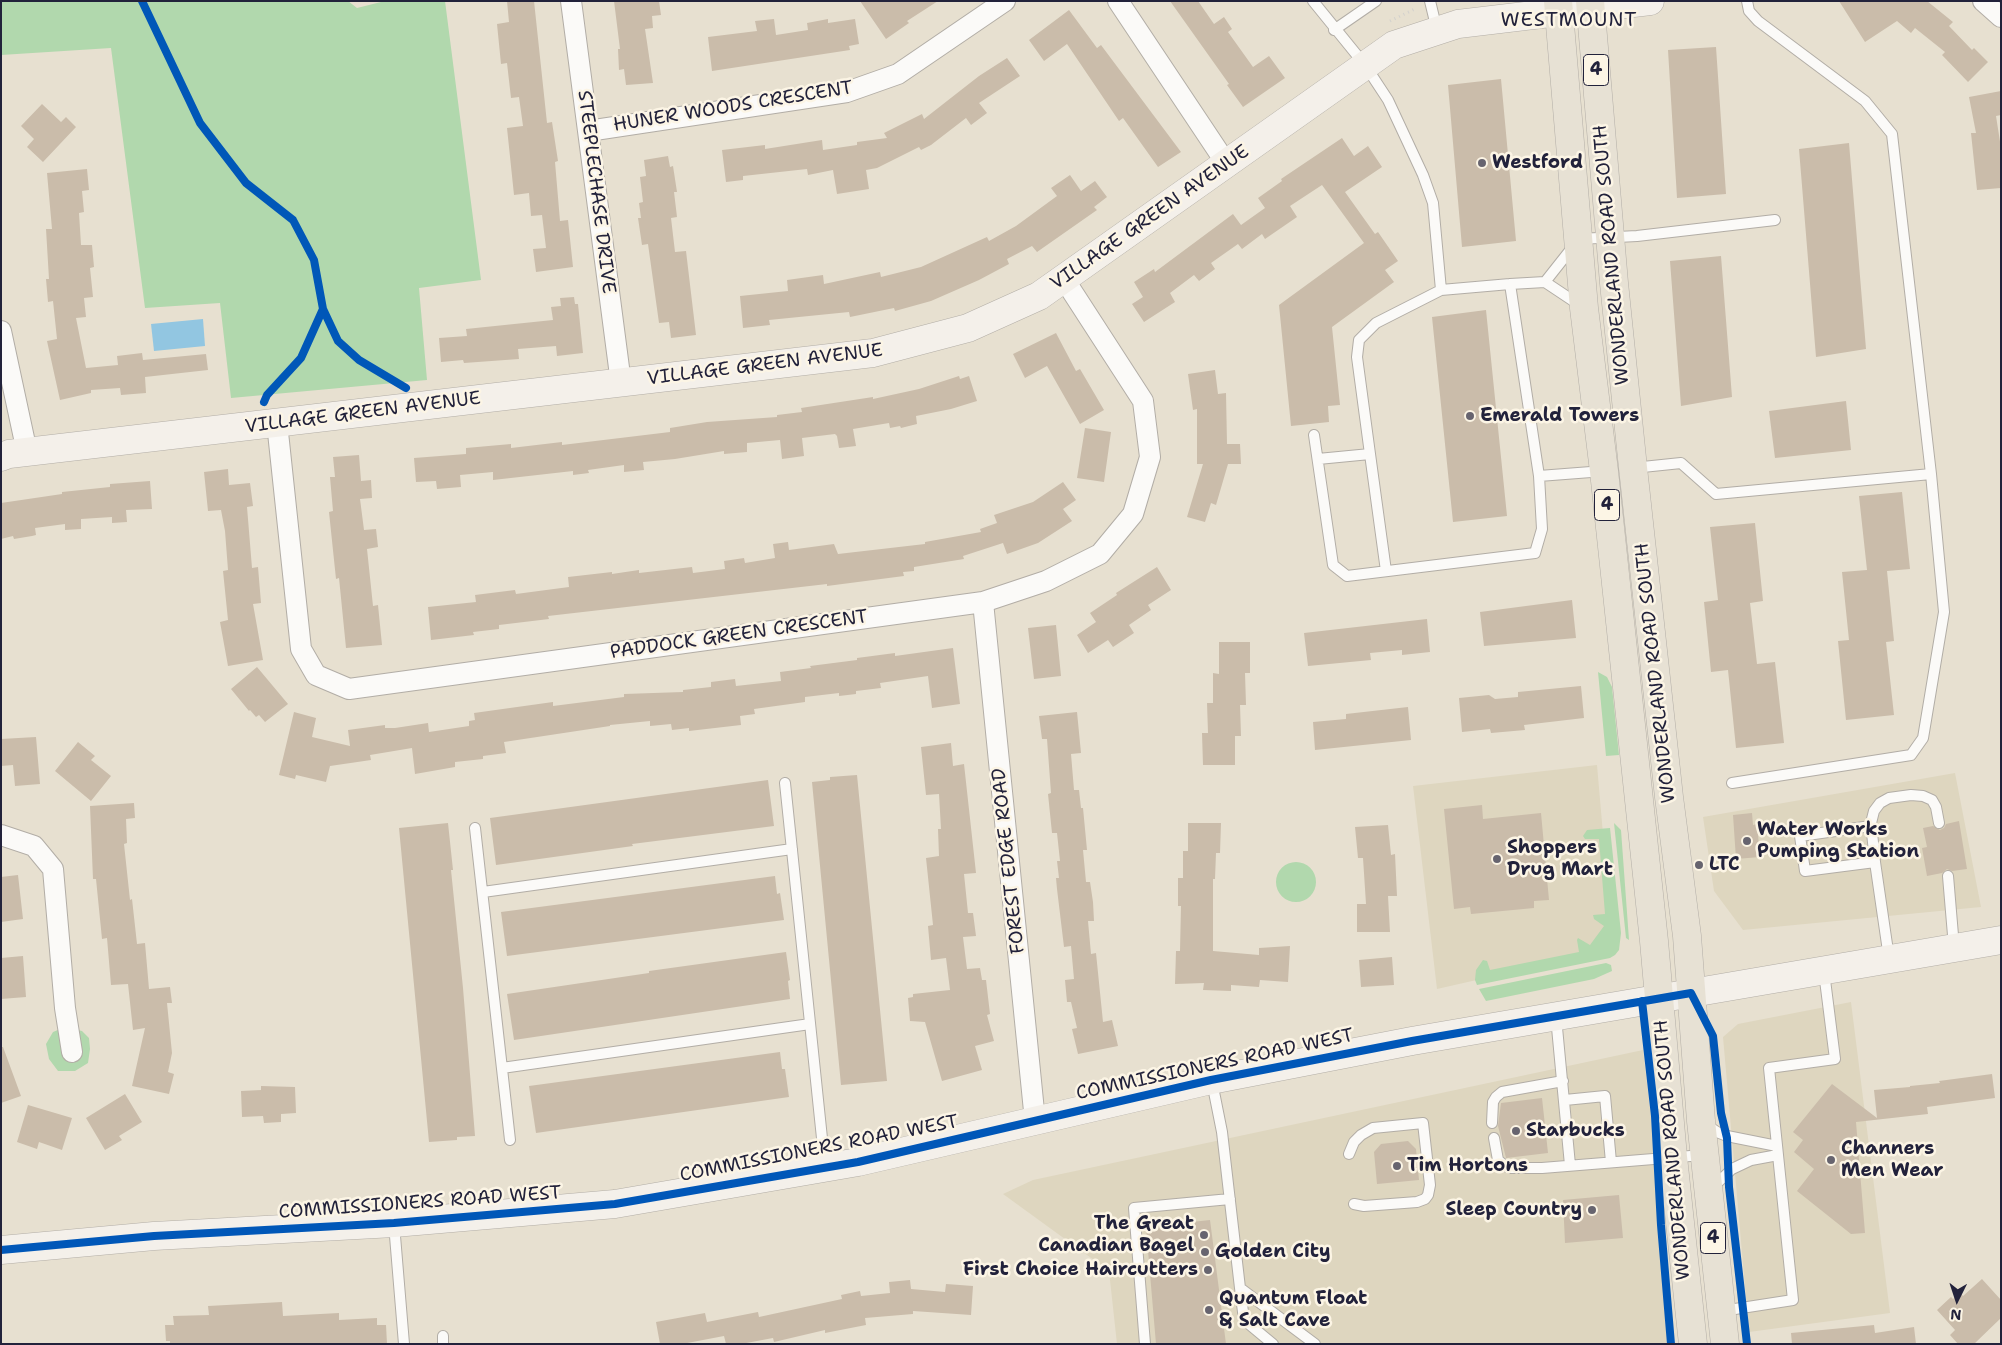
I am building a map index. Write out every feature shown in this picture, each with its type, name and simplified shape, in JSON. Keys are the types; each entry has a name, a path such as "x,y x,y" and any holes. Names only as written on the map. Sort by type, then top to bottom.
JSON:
{"main road":[{"name":"VILLAGE GREEN AVENUE","path":"14,454 873,354 968,328 1039,296 1394,45 1458,24 1558,6 1650,1"},
{"name":"WONDERLAND ROAD SOUTH","path":"1591,5 1610,237 1618,469 1659,998 1673,1158 1693,1344"},
{"name":"WONDERLAND ROAD SOUTH","path":"1558,6 1584,308 1618,469 1668,787 1687,936 1704,1155 1725,1344"},
{"name":"COMMISSIONERS ROAD WEST","path":"1,1250 154,1236 394,1223 615,1204 858,1162 1211,1080 1556,1016 2001,940"}],"street":[{"name":"STEEPLECHASE DRIVE","path":"571,1 621,383"},
{"name":"HUNER WOODS CRESCENT","path":"588,131 847,92 898,74 1005,1"},
{"path":"1118,1 1226,163"},
{"path":"1983,1 2001,17"},
{"name":"PADDOCK GREEN CRESCENT","path":"277,423 301,650 316,675 349,688 983,602 1046,581 1100,554 1133,514 1150,457 1143,401 1064,279"},
{"path":"1,331 14,454"},
{"name":"FOREST EDGE ROAD","path":"983,602 1035,1121"},
{"path":"1,834 34,846 53,869 65,1008 72,1052"}],"lane":[{"path":"1313,1 1334,30 1365,65 1388,100 1422,175 1433,203 1440,290"},
{"path":"1334,30 1376,1"},
{"path":"1430,1 1437,31"},
{"path":"1732,783 1911,755 1923,738 1944,612 1932,474 1892,134 1865,101 1758,21 1748,11 1747,1"},
{"path":"1545,282 1579,239 1775,220"},
{"path":"1386,571 1357,357 1359,340 1376,323 1440,290 1545,282 1584,308"},
{"path":"1314,435 1333,565 1347,576 1535,553 1542,529 1539,476 1510,284"},
{"path":"1318,459 1370,454"},
{"path":"1539,476 1681,462 1716,494 1932,474"},
{"path":"785,783 825,1168"},
{"path":"1889,959 1871,826 1874,811 1880,803 1889,798 1911,795 1923,796 1932,800 1936,807 1939,823"},
{"path":"1871,826 1800,836 1805,871 1875,862"},
{"path":"475,828 510,1140"},
{"path":"483,892 792,849"},
{"path":"1948,876 1954,948"},
{"path":"1721,1311 1793,1300 1769,1068 1835,1060 1824,970"},
{"path":"1556,1016 1570,1165"},
{"path":"502,1068 810,1024"},
{"path":"1211,1080 1222,1132 1244,1320 1273,1344"},
{"path":"1492,1123 1493,1102 1502,1092 1563,1081"},
{"path":"1565,1100 1605,1096 1612,1162"},
{"path":"1701,1121 1716,1132 1778,1150"},
{"path":"1349,1154 1354,1142 1373,1128 1423,1123 1430,1185 1425,1200 1422,1202 1364,1206 1354,1204"},
{"path":"1494,1138 1498,1160 1505,1166 1542,1168 1704,1155"},
{"path":"1708,1192 1732,1169 1778,1150"},
{"path":"1145,1344 1134,1208 1230,1199"},
{"path":"394,1223 404,1344"},
{"path":"1240,1288 1315,1344"}],"shaded area":[{"path":"1597,765 1613,949 1437,989 1413,786"},
{"path":"1955,773 1981,907 1743,930 1714,891 1703,817"},
{"path":"1851,1002 1890,1313 1749,1332 1723,1037 1738,1024"},
{"path":"1643,1050 1653,1134 1667,1344 1117,1344 1109,1271 1003,1194 1033,1180"}],"green space":[{"path":"1,1 348,1 357,8 385,1 445,1 481,280 419,288 427,380 231,398 220,303 145,308 111,48 1,55"},
{"path":"1598,672 1607,677 1612,687 1619,755 1606,756"},
{"path":"1614,823 1621,830 1629,940 1626,938"},
{"path":"1610,828 1621,933 1619,950 1615,955 1610,958 1477,985 1475,980 1476,970 1483,960 1487,961 1490,970 1579,952 1578,938 1590,945 1604,926 1594,919 1593,915 1605,914 1599,839 1585,839 1583,836 1587,830"},
{"path":"1296,862 1310,868 1316,882 1310,896 1296,902 1282,896 1276,882 1282,868"},
{"path":"1606,963 1611,965 1612,971 1594,979 1486,1001 1479,989"},
{"path":"65,1027 82,1031 89,1038 88,1063 75,1071 58,1071 49,1059 46,1044 53,1032"}],"water":[{"path":"203,319 205,346 154,351 151,324"}],"building":[{"path":"507,1 534,1 547,123 552,122 558,161 555,162 560,221 568,220 573,267 536,272 533,249 546,248 542,215 531,216 529,193 514,195 507,128 523,126 519,97 511,98 507,63 501,64 497,24 509,22"},
{"path":"614,1 659,1 661,15 652,16 653,28 645,29 653,83 626,85 624,69 619,70 618,49 620,49"},
{"path":"860,1 938,1 907,21 909,23 886,39"},
{"path":"1170,1 1198,1 1214,24 1224,17 1232,29 1228,32 1253,67 1269,56 1285,78 1243,107 1227,85 1229,84"},
{"path":"1839,1 1927,1 1953,22 1949,26 1972,50 1974,48 1988,62 1968,82 1942,55 1945,52 1915,28 1911,33 1897,21 1865,42"},
{"path":"1069,10 1097,48 1101,45 1181,152 1158,167 1123,118 1119,121 1067,44 1044,61 1029,40"},
{"path":"774,19 776,35 808,30 807,23 828,19 828,23 855,19 859,44 849,46 850,50 712,71 708,37 757,31 755,21"},
{"path":"1716,47 1726,194 1677,198 1668,50"},
{"path":"1007,58 1020,76 979,103 987,113 971,125 966,118 931,145 921,150 919,147 877,168 866,170 869,189 837,194 833,170 808,175 807,169 743,176 743,180 726,182 722,150 765,145 765,149 822,140 823,150 857,145 857,142 887,138 884,133 922,114 924,119 979,76"},
{"name":"Westford","path":"1501,79 1516,241 1462,247 1448,85"},
{"path":"2001,91 2001,115 1996,116 2001,148 2001,188 1977,190 1971,133 1976,133 1969,97"},
{"path":"42,104 61,122 66,117 76,127 43,162 27,147 34,139 21,126"},
{"path":"1342,138 1354,156 1368,146 1382,167 1345,192 1375,234 1378,232 1398,261 1385,270 1394,282 1332,327 1340,405 1328,406 1329,422 1291,426 1279,305 1364,243 1322,185 1290,206 1297,217 1265,239 1262,234 1242,249 1238,244 1211,263 1215,269 1199,281 1194,275 1170,293 1175,302 1144,322 1132,304 1143,297 1134,282 1154,269 1155,272 1233,214 1241,225 1265,208 1258,198 1282,181 1281,179"},
{"path":"1849,143 1866,349 1816,357 1799,149"},
{"path":"668,156 670,167 673,166 677,192 674,192 677,217 671,218 675,252 686,251 696,335 671,338 669,322 659,323 648,244 642,245 638,218 641,218 639,203 643,202 640,177 646,176 644,160"},
{"path":"87,169 89,190 82,191 84,212 79,213 81,245 92,245 94,267 90,268 93,297 84,298 86,317 76,318 86,368 118,365 117,356 142,353 143,360 206,354 208,370 145,377 146,393 121,395 120,388 91,390 91,393 60,400 47,341 57,339 53,301 48,302 46,279 49,279 46,229 52,229 47,173"},
{"path":"1070,175 1081,191 1095,181 1107,197 1094,207 1097,210 1037,252 1032,246 1007,259 1009,264 979,280 931,301 895,311 894,308 850,317 849,312 769,320 770,325 743,328 740,296 788,291 787,280 823,275 824,284 880,272 881,277 921,267 987,237 989,241 1016,226 1057,196 1051,188"},
{"path":"1721,256 1732,397 1681,406 1670,261"},
{"path":"574,297 575,304 578,304 583,353 557,356 556,346 518,349 519,359 464,363 463,360 441,362 439,338 467,336 466,329 553,320 551,307 561,306 560,298"},
{"name":"Emerald Towers","path":"1486,310 1507,516 1453,522 1432,317"},
{"path":"1056,333 1076,371 1080,369 1104,410 1080,424 1047,366 1025,378 1013,354"},
{"path":"1215,370 1218,394 1226,393 1227,444 1240,444 1241,464 1228,464 1216,505 1211,503 1205,522 1187,517 1203,464 1197,464 1197,409 1193,410 1188,374"},
{"path":"959,376 960,379 969,376 977,401 951,409 916,416 917,424 901,428 900,426 890,428 889,423 853,429 856,446 839,448 835,434 802,438 804,456 782,459 780,440 747,443 747,452 724,454 724,451 643,462 644,470 624,472 624,465 588,470 589,473 573,475 573,471 493,480 493,472 460,475 461,487 437,489 436,481 416,482 414,458 466,454 466,448 511,444 511,448 562,442 562,445 670,432 670,428 707,422 777,417 777,415 802,412 801,408 873,397 873,399 919,389"},
{"path":"1846,401 1851,450 1775,458 1769,411"},
{"path":"1085,428 1111,432 1104,482 1077,478"},
{"path":"359,455 361,481 371,480 372,498 360,499 364,530 376,529 378,547 367,549 373,606 378,605 382,645 346,648 339,578 336,579 329,512 333,511 330,477 335,477 333,457"},
{"path":"228,469 229,485 250,483 253,506 247,507 252,568 258,567 261,603 253,604 263,660 228,666 220,622 228,620 223,571 228,570 225,531 221,510 208,511 204,472"},
{"path":"150,481 152,509 126,510 127,522 112,523 112,517 81,519 81,529 65,530 65,524 35,528 36,535 32,536 14,539 13,536 1,539 1,503 62,494 62,492 110,487 110,484"},
{"path":"1063,482 1076,500 1063,509 1072,521 1038,543 1007,554 1003,543 963,556 964,559 914,567 914,571 903,572 904,576 548,616 549,619 499,625 499,629 473,632 474,635 431,640 428,607 476,602 475,595 515,590 516,594 569,587 568,577 612,572 612,574 639,570 639,573 692,567 693,573 725,569 724,561 744,558 745,563 775,558 773,544 788,542 789,550 834,544 838,554 925,544 925,542 981,532 980,529 997,523 994,515 1033,502"},
{"path":"1902,492 1910,569 1887,571 1894,641 1886,642 1894,715 1846,720 1838,641 1849,640 1842,572 1867,570 1859,496"},
{"path":"1755,523 1763,601 1750,603 1757,664 1775,662 1784,743 1736,748 1728,670 1711,672 1704,602 1718,600 1710,527"},
{"path":"1157,567 1171,590 1148,605 1151,610 1129,625 1134,633 1113,647 1108,640 1088,653 1077,635 1096,622 1090,613 1117,595 1116,593"},
{"path":"1572,600 1576,638 1484,646 1480,612"},
{"path":"1427,619 1430,652 1402,655 1402,650 1370,653 1371,660 1308,666 1304,633"},
{"path":"1056,625 1061,676 1034,679 1028,628"},
{"path":"1219,642 1250,642 1250,673 1245,673 1246,705 1240,705 1241,736 1235,736 1235,765 1203,765 1202,733 1208,733 1207,703 1213,703 1213,673 1219,674"},
{"path":"953,648 960,704 932,708 928,676 880,683 881,688 856,691 856,694 839,696 839,693 805,697 805,702 754,709 755,714 740,716 741,725 689,731 689,728 672,730 671,724 650,726 650,721 610,725 504,742 506,753 483,756 483,759 455,762 455,767 415,774 412,748 370,755 371,760 330,766 326,782 296,775 295,779 279,775 294,712 316,718 312,737 350,746 348,730 385,725 385,728 395,728 428,723 429,732 469,726 469,721 475,720 474,713 553,702 553,706 624,697 624,694 683,692 683,690 711,687 711,682 735,679 736,686 781,681 780,672 811,668 810,666 895,653 895,656"},
{"path":"257,667 288,704 265,722 259,715 256,717 249,711 231,689"},
{"path":"1581,686 1584,718 1524,725 1525,730 1491,733 1490,729 1462,732 1459,698 1489,695 1495,699 1518,697 1518,692"},
{"path":"1408,707 1411,740 1315,750 1313,722 1346,719 1346,714"},
{"path":"1077,712 1081,753 1071,754 1074,790 1079,790 1081,808 1083,808 1087,850 1083,850 1086,882 1090,882 1093,902 1094,921 1088,921 1091,954 1096,953 1103,1022 1112,1020 1118,1046 1078,1054 1072,1029 1077,1028 1071,1002 1067,1002 1065,980 1074,979 1071,946 1064,947 1056,878 1059,878 1057,861 1060,861 1057,833 1052,833 1048,794 1051,793 1047,739 1042,739 1039,716"},
{"path":"36,737 40,784 15,786 13,765 1,766 1,739"},
{"path":"78,742 95,756 91,760 111,776 91,801 55,771"},
{"path":"951,743 953,766 964,764 976,873 964,874 968,913 973,913 976,936 963,937 967,969 980,968 982,980 986,980 990,1014 987,1015 994,1041 975,1046 982,1070 942,1081 925,1022 910,1021 908,998 913,997 913,994 950,990 946,958 931,960 928,926 933,925 926,858 939,856 938,829 941,829 939,794 926,795 921,747"},
{"path":"857,775 887,1081 841,1085 812,782 830,780 830,777"},
{"path":"768,780 774,826 632,844 633,846 496,865 490,818"},
{"path":"134,803 135,818 126,819 127,843 124,844 130,900 132,899 137,944 145,943 149,989 170,987 172,1003 167,1003 172,1053 168,1072 174,1074 169,1094 132,1086 145,1028 133,1030 128,984 111,985 107,938 102,939 96,879 93,879 90,806"},
{"name":"Shoppers Drug Mart","path":"1482,805 1483,819 1541,813 1549,900 1534,901 1534,908 1471,914 1470,907 1454,909 1444,809"},
{"name":"Water Works Pumping Station","path":"1752,813 1753,825 1757,824 1760,857 1736,859 1733,815"},
{"path":"1959,821 1967,869 1952,871 1947,869 1942,873 1927,876 1922,848 1927,847 1923,828 1933,826 1940,830 1946,824"},
{"path":"448,823 475,1136 457,1137 457,1140 429,1142 399,828"},
{"path":"1188,823 1221,823 1220,853 1216,853 1215,879 1213,879 1213,951 1259,955 1259,948 1290,946 1288,982 1260,980 1259,987 1231,985 1231,991 1203,990 1204,983 1175,984 1176,951 1180,951 1181,906 1178,906 1178,878 1183,878 1183,851 1188,851"},
{"path":"1388,825 1391,855 1395,854 1397,896 1388,896 1390,932 1357,932 1357,904 1366,904 1363,858 1358,858 1355,827"},
{"path":"18,875 23,919 1,922 1,877"},
{"path":"775,876 777,894 780,893 784,920 507,956 501,912"},
{"path":"786,952 790,980 788,981 790,999 514,1040 507,994 649,973 649,971"},
{"path":"23,956 26,997 1,999 1,958"},
{"path":"1392,957 1394,985 1361,987 1359,960"},
{"path":"1,1047 3,1047 21,1096 1,1103"},
{"path":"780,1052 782,1069 785,1069 789,1097 536,1133 529,1086"},
{"name":"Channers Men Wear","path":"1992,1074 1995,1098 1927,1107 1928,1114 1856,1122 1865,1233 1851,1234 1797,1191 1814,1169 1794,1152 1803,1140 1793,1132 1832,1084 1877,1118 1874,1090 1940,1083 1939,1081"},
{"path":"261,1086 295,1087 296,1113 281,1114 281,1122 264,1123 263,1116 242,1117 241,1091 261,1090"},
{"path":"125,1094 142,1122 119,1136 122,1140 105,1150 86,1118"},
{"name":"Starbucks","path":"1542,1098 1548,1153 1506,1158 1498,1126 1501,1103"},
{"path":"28,1105 72,1118 62,1150 39,1142 37,1149 17,1142"},
{"name":"Tim Hortons","path":"1408,1141 1416,1149 1419,1180 1377,1184 1374,1152 1381,1144"},
{"name":"Sleep Country","path":"1619,1195 1623,1238 1565,1243 1563,1200"},
{"path":"1210,1220 1226,1344 1156,1344 1146,1227"},
{"path":"1982,1279 2001,1300 2001,1318 1974,1344 1958,1344 1950,1335 1955,1330 1937,1310 1951,1297 1953,1299 1960,1293 1963,1296"},
{"path":"910,1280 911,1289 945,1292 946,1284 973,1286 971,1315 913,1311 913,1314 865,1318 866,1325 825,1333 825,1330 774,1342 773,1338 741,1344 726,1344 724,1336 682,1344 660,1344 656,1322 705,1313 707,1322 758,1312 759,1317 842,1299 841,1295 860,1291 861,1296 890,1293 889,1282"},
{"path":"282,1302 283,1316 339,1313 339,1320 377,1318 377,1325 386,1325 387,1344 170,1344 170,1341 166,1341 165,1325 174,1325 173,1316 209,1315 208,1306"},
{"path":"1874,1325 1875,1333 1914,1327 1916,1344 1792,1344 1791,1333"}],"cycle path":[{"path":"142,1 200,123 246,183 293,220 314,260 323,309 301,358 267,395 264,402"},
{"path":"323,309 338,341 359,360 406,388"},
{"path":"1,1250 154,1236 394,1223 615,1204 858,1162 1211,1080 1412,1041 1691,993 1713,1036 1721,1113 1727,1138 1729,1187 1747,1344"},
{"path":"1642,1001 1655,1116 1661,1225 1671,1344"}],"place":[{"name":"Westford","path":"1482,163"},
{"name":"Emerald Towers","path":"1470,416"},
{"name":"Water Works Pumping Station","path":"1747,841"},
{"name":"Shoppers Drug Mart","path":"1497,859"},
{"name":"LTC","path":"1699,865"},
{"name":"Starbucks","path":"1516,1131"},
{"name":"Channers Men Wear","path":"1831,1160"},
{"name":"Tim Hortons","path":"1397,1166"},
{"name":"Sleep Country","path":"1592,1210"},
{"name":"The Great Canadian Bagel","path":"1204,1235"},
{"name":"Golden City","path":"1205,1252"},
{"name":"First Choice Haircutters","path":"1208,1270"},
{"name":"Quantum Float & Salt Cave","path":"1209,1310"}],"district":[{"name":"WESTMOUNT","path":"1569,21"}]}
